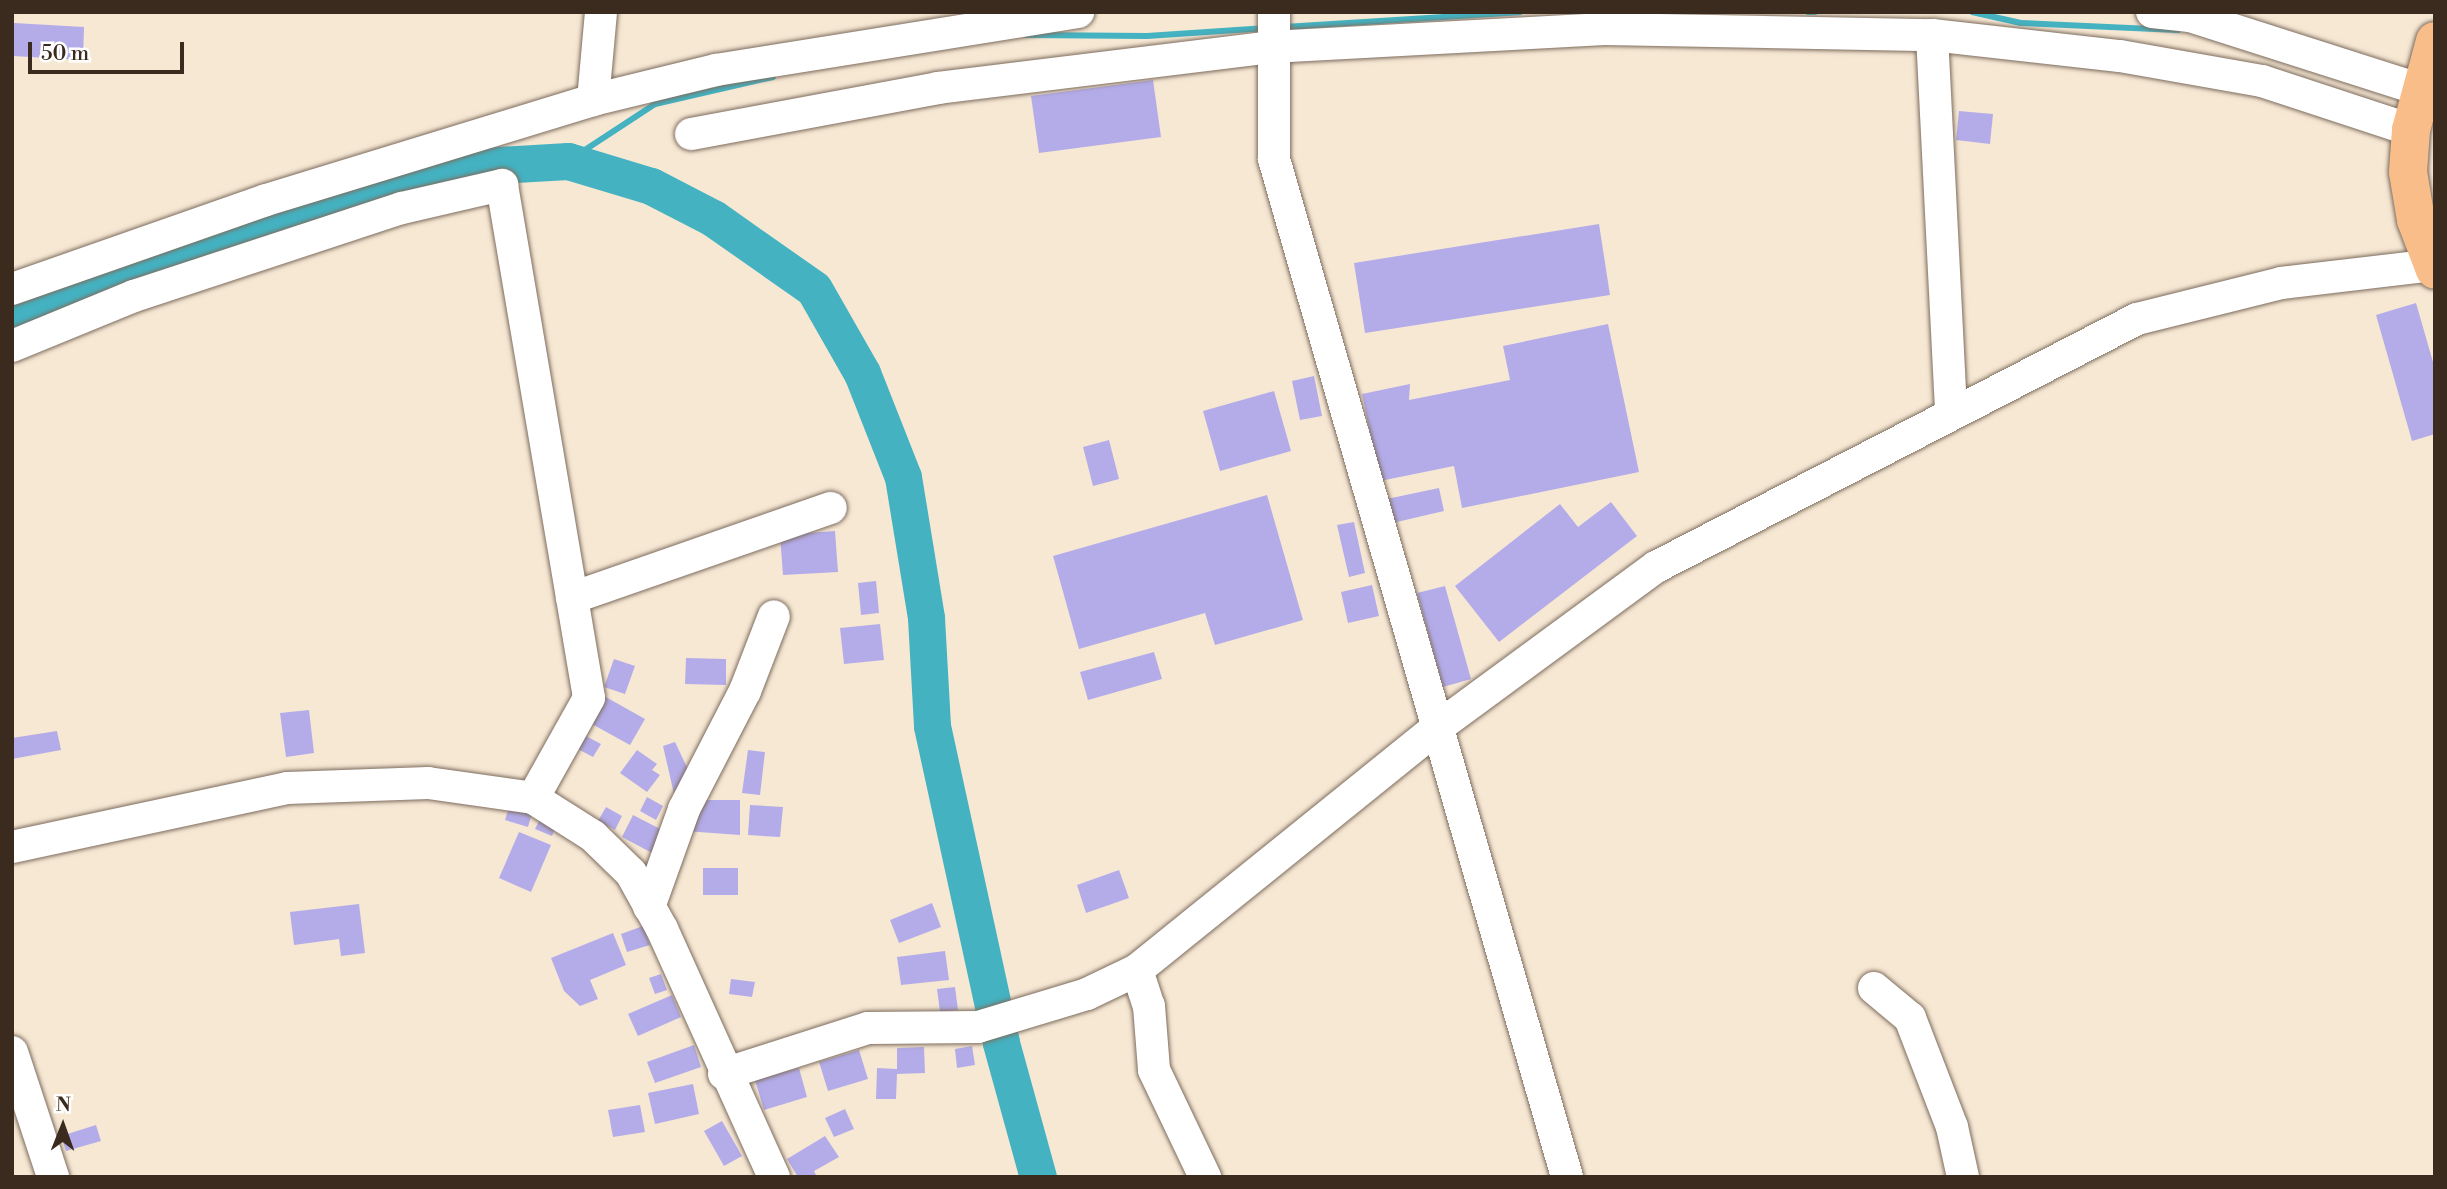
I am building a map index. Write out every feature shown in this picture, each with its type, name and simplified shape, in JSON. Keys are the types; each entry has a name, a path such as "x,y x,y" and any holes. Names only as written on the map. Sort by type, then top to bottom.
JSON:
{"main road":[{"path":"2434,267 2410,195 2411,130 2435,41"}],"street":[{"path":"593,100 601,12"},
{"path":"12,289 265,201 593,100 716,70 940,30 1077,12"},
{"path":"1274,12 1270,47 1274,159 1434,730 1567,1177"},
{"path":"2152,12 2190,16 2422,90"},
{"path":"691,134 938,88 1270,47 1605,29 1932,35 2120,56 2262,81 2411,130"},
{"path":"1932,35 1951,413"},
{"path":"12,346 134,296 402,208 502,185 589,698 533,798"},
{"path":"724,1074 868,1028 978,1027 1087,995 1137,970 1434,730 1657,567 1951,413 2137,320 2281,283 2434,267"},
{"path":"572,598 831,508"},
{"path":"649,907 684,809 745,691 774,616"},
{"path":"12,847 287,788 428,783 533,798 593,836 631,873 774,1177"},
{"path":"1137,970 1149,1006 1154,1070 1205,1177"},
{"path":"1874,988 1910,1018 1952,1127 1964,1177"},
{"path":"12,1052 53,1177"}],"building":[{"path":"14,23 84,27 83,60 13,56"},
{"path":"1153,80 1161,137 1039,153 1031,96"},
{"path":"1959,111 1993,114 1990,144 1956,140"},
{"path":"1599,224 1610,295 1365,333 1354,263"},
{"path":"2416,303 2435,369 2435,434 2412,441 2376,315"},
{"path":"1608,324 1639,472 1462,508 1454,466 1380,481 1362,394 1410,384 1409,400 1510,380 1503,346"},
{"path":"1314,376 1322,416 1300,420 1292,381"},
{"path":"1274,391 1291,451 1220,471 1203,411"},
{"path":"1109,440 1119,479 1093,486 1083,447"},
{"path":"1439,488 1444,511 1388,524 1382,500"},
{"path":"1267,495 1303,620 1215,645 1205,613 1079,649 1053,556"},
{"path":"1611,502 1637,536 1499,642 1455,586 1560,504 1578,527"},
{"path":"1354,522 1365,573 1349,577 1337,525"},
{"path":"835,531 838,572 783,575 780,535"},
{"path":"876,581 879,613 861,615 858,583"},
{"path":"1372,585 1379,616 1348,623 1341,592"},
{"path":"1445,586 1471,679 1443,687 1417,593"},
{"path":"880,624 884,660 844,664 840,628"},
{"path":"1154,652 1162,679 1088,700 1080,672"},
{"path":"686,658 726,659 726,685 685,684"},
{"path":"614,659 635,666 625,694 604,687"},
{"path":"604,696 645,719 630,745 590,723"},
{"path":"309,710 314,753 286,757 280,713"},
{"path":"57,731 61,750 12,759 12,738"},
{"path":"584,735 601,744 593,757 576,748"},
{"path":"675,742 693,780 674,794 663,746"},
{"path":"637,750 657,764 652,770 660,775 647,792 620,773"},
{"path":"748,750 765,752 760,795 742,793"},
{"path":"647,797 663,806 656,820 640,811"},
{"path":"698,800 740,800 740,835 685,831"},
{"path":"750,805 783,807 780,837 748,835"},
{"path":"509,807 532,813 528,827 505,820"},
{"path":"606,807 622,816 615,830 598,821"},
{"path":"633,815 666,832 654,854 622,837"},
{"path":"540,819 556,827 552,836 535,829"},
{"path":"519,832 551,845 531,892 499,878"},
{"path":"703,868 738,868 738,895 703,895"},
{"path":"1119,870 1129,898 1086,913 1077,885"},
{"path":"932,903 941,927 899,943 890,920"},
{"path":"359,904 365,953 341,956 339,939 294,945 290,912"},
{"path":"643,926 650,945 627,952 621,934"},
{"path":"613,933 626,965 590,980 598,999 580,1006 564,991 551,958"},
{"path":"945,951 949,980 901,985 897,957"},
{"path":"661,974 667,990 655,994 649,978"},
{"path":"731,979 755,982 752,997 729,994"},
{"path":"955,987 958,1010 940,1012 937,989"},
{"path":"672,995 681,1017 638,1036 628,1014"},
{"path":"694,1045 701,1067 655,1083 647,1062"},
{"path":"972,1046 975,1065 957,1068 955,1049"},
{"path":"924,1047 925,1073 897,1074 896,1099 876,1099 877,1068 897,1069 897,1048"},
{"path":"859,1050 868,1079 828,1091 819,1062"},
{"path":"799,1068 807,1097 764,1110 755,1080"},
{"path":"693,1084 699,1114 655,1124 648,1093"},
{"path":"640,1105 645,1132 613,1137 608,1110"},
{"path":"845,1109 854,1129 834,1137 825,1118"},
{"path":"722,1121 742,1156 724,1166 704,1131"},
{"path":"96,1125 101,1141 66,1151 61,1136"},
{"path":"825,1136 839,1157 814,1171 817,1177 798,1177 787,1159"}],"waterway":[{"path":"1284,27 1520,12"},
{"path":"1808,12 1815,12"},
{"path":"1972,12 2021,23 2178,30"},
{"path":"1026,35 1147,36 1267,28"},
{"path":"568,161 655,104 773,77"},
{"path":"12,312 321,203 444,168 568,161 651,186 713,218 814,289 862,373 903,477 926,618 932,726 1001,1043 1038,1177"}]}
